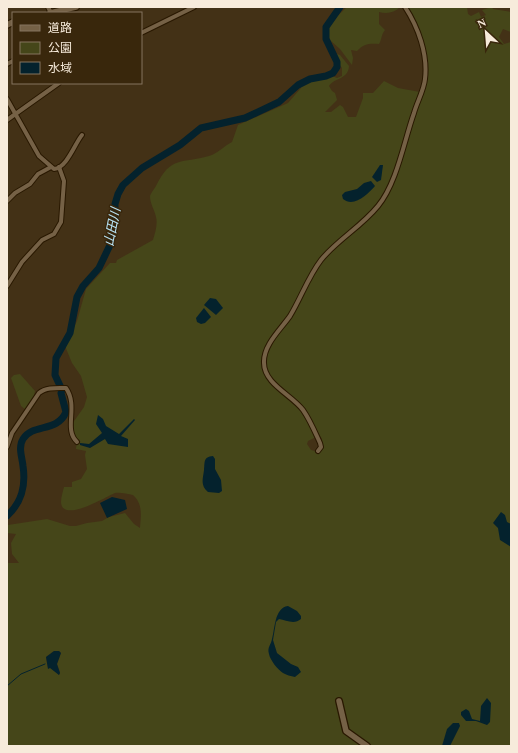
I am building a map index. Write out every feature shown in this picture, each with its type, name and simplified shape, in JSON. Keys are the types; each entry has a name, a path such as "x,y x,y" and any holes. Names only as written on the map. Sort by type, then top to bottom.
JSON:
{"street":[{"path":"57,12 76,7"},
{"path":"142,33 194,7"},
{"path":"318,451 320,443 304,411 268,376 264,368 264,357 268,347 292,311 318,265 329,251 360,225 377,207 384,197 396,169 425,78 424,60 419,33 405,7"},
{"path":"7,120 58,84"},
{"path":"7,99 39,156 55,169 59,167 74,150 82,135"},
{"path":"7,201 15,193 30,184 38,174 51,167"},
{"path":"7,286 22,262 42,240 54,234 59,225 64,181 59,167"},
{"path":"7,447 12,433 39,393 44,389 58,388 65,388 69,393 73,407 71,432 73,438 77,442"},
{"path":"339,701 344,726 349,734 367,746"}],"green space":[{"path":"347,7 400,7 395,11 385,13 379,12 379,24 385,30 379,44 364,45 357,51 351,50 353,58 352,65 340,49 331,41 327,34 330,23"},
{"path":"406,7 467,7 468,14 471,16 479,12 481,17 486,15 482,10 492,7 493,9 511,12 511,32 503,29 499,37 504,44 511,42 511,746 7,746 7,563 19,563 12,554 11,543 16,534 7,533 8,525 47,519 70,526 76,526 102,521 109,517 125,513 134,524 140,528 140,506 133,495 115,493 76,510 63,508 61,502 64,487 72,487 72,482 81,479 87,469 85,455 86,451 76,449 77,441 71,432 72,424 84,407 87,397 81,376 72,363 65,346 77,321 86,289 110,263 116,263 117,260 153,240 157,220 150,196 161,176 167,169 178,162 209,156 218,152 232,142 238,125 288,103 301,88 300,83 302,81 324,75 337,78 342,76 342,68 335,58 337,54 340,55 349,66 348,71 344,76 329,86 335,93 337,100 325,112 331,112 340,105 343,107 348,117 356,117 363,98 363,93 373,93 384,81 398,88 420,92 397,160 400,160 420,103 427,73 417,25","holes":["388,190 378,207 361,226 323,260 267,353 266,363 272,379 304,410 322,439 320,450 318,452 311,450 307,444 308,441 316,437 303,412 267,377 263,363 264,355 267,346 294,307 311,273 321,258 373,211","54,651 59,651 61,653 57,664 60,672 59,675 51,668 48,668 46,657"]},
{"path":"20,374 35,391 33,401 26,410 21,406 11,378 14,375"}],"water":[{"path":"380,165 383,165 381,180 377,182 372,177"},
{"path":"371,181 375,186 369,193 360,199 352,202 343,199 342,195 345,192 357,189 364,183"},
{"path":"210,298 216,299 223,308 216,315 204,305"},
{"path":"204,308 211,317 205,323 201,324 197,322 196,318"},
{"path":"98,415 103,419 106,426 119,434 134,419 135,420 121,436 128,439 128,447 108,444 105,439 90,448 80,445 80,443 89,444 102,433 96,424"},
{"path":"213,456 215,459 215,469 221,480 222,491 219,493 208,492 203,484 205,460 208,457"},
{"path":"112,497 125,500 127,509 107,518 100,503"},
{"path":"501,512 505,515 507,522 511,524 511,547 500,540 498,528 493,523"},
{"path":"288,606 297,611 301,616 301,619 296,622 290,622 279,619 276,622 273,640 277,653 291,664 298,667 301,672 295,677 284,674 279,670 274,665 269,652 269,648 272,641 276,620 278,615 283,608"},
{"path":"54,651 59,651 61,653 57,664 60,673 59,675 50,668 48,669 46,657"},
{"path":"487,698 491,703 490,722 487,725 476,721 466,721 461,715 461,712 466,709 469,711 472,719 480,721 481,706"},
{"path":"453,723 459,723 460,726 450,746 442,746 447,729"}],"waterway":[{"name":"山田川","path":"7,516 16,505 22,493 24,473 21,449 23,439 27,434 33,431 57,423 62,419 66,412 61,393 62,390 55,375 56,358 70,333 77,297 83,286 99,268 110,245 115,224 115,204 123,185 142,168 180,145 201,128 245,118 279,102 298,85 310,79 333,73 337,67 337,62 326,39 326,27 340,7"},
{"path":"7,686 21,674 45,664"}]}
